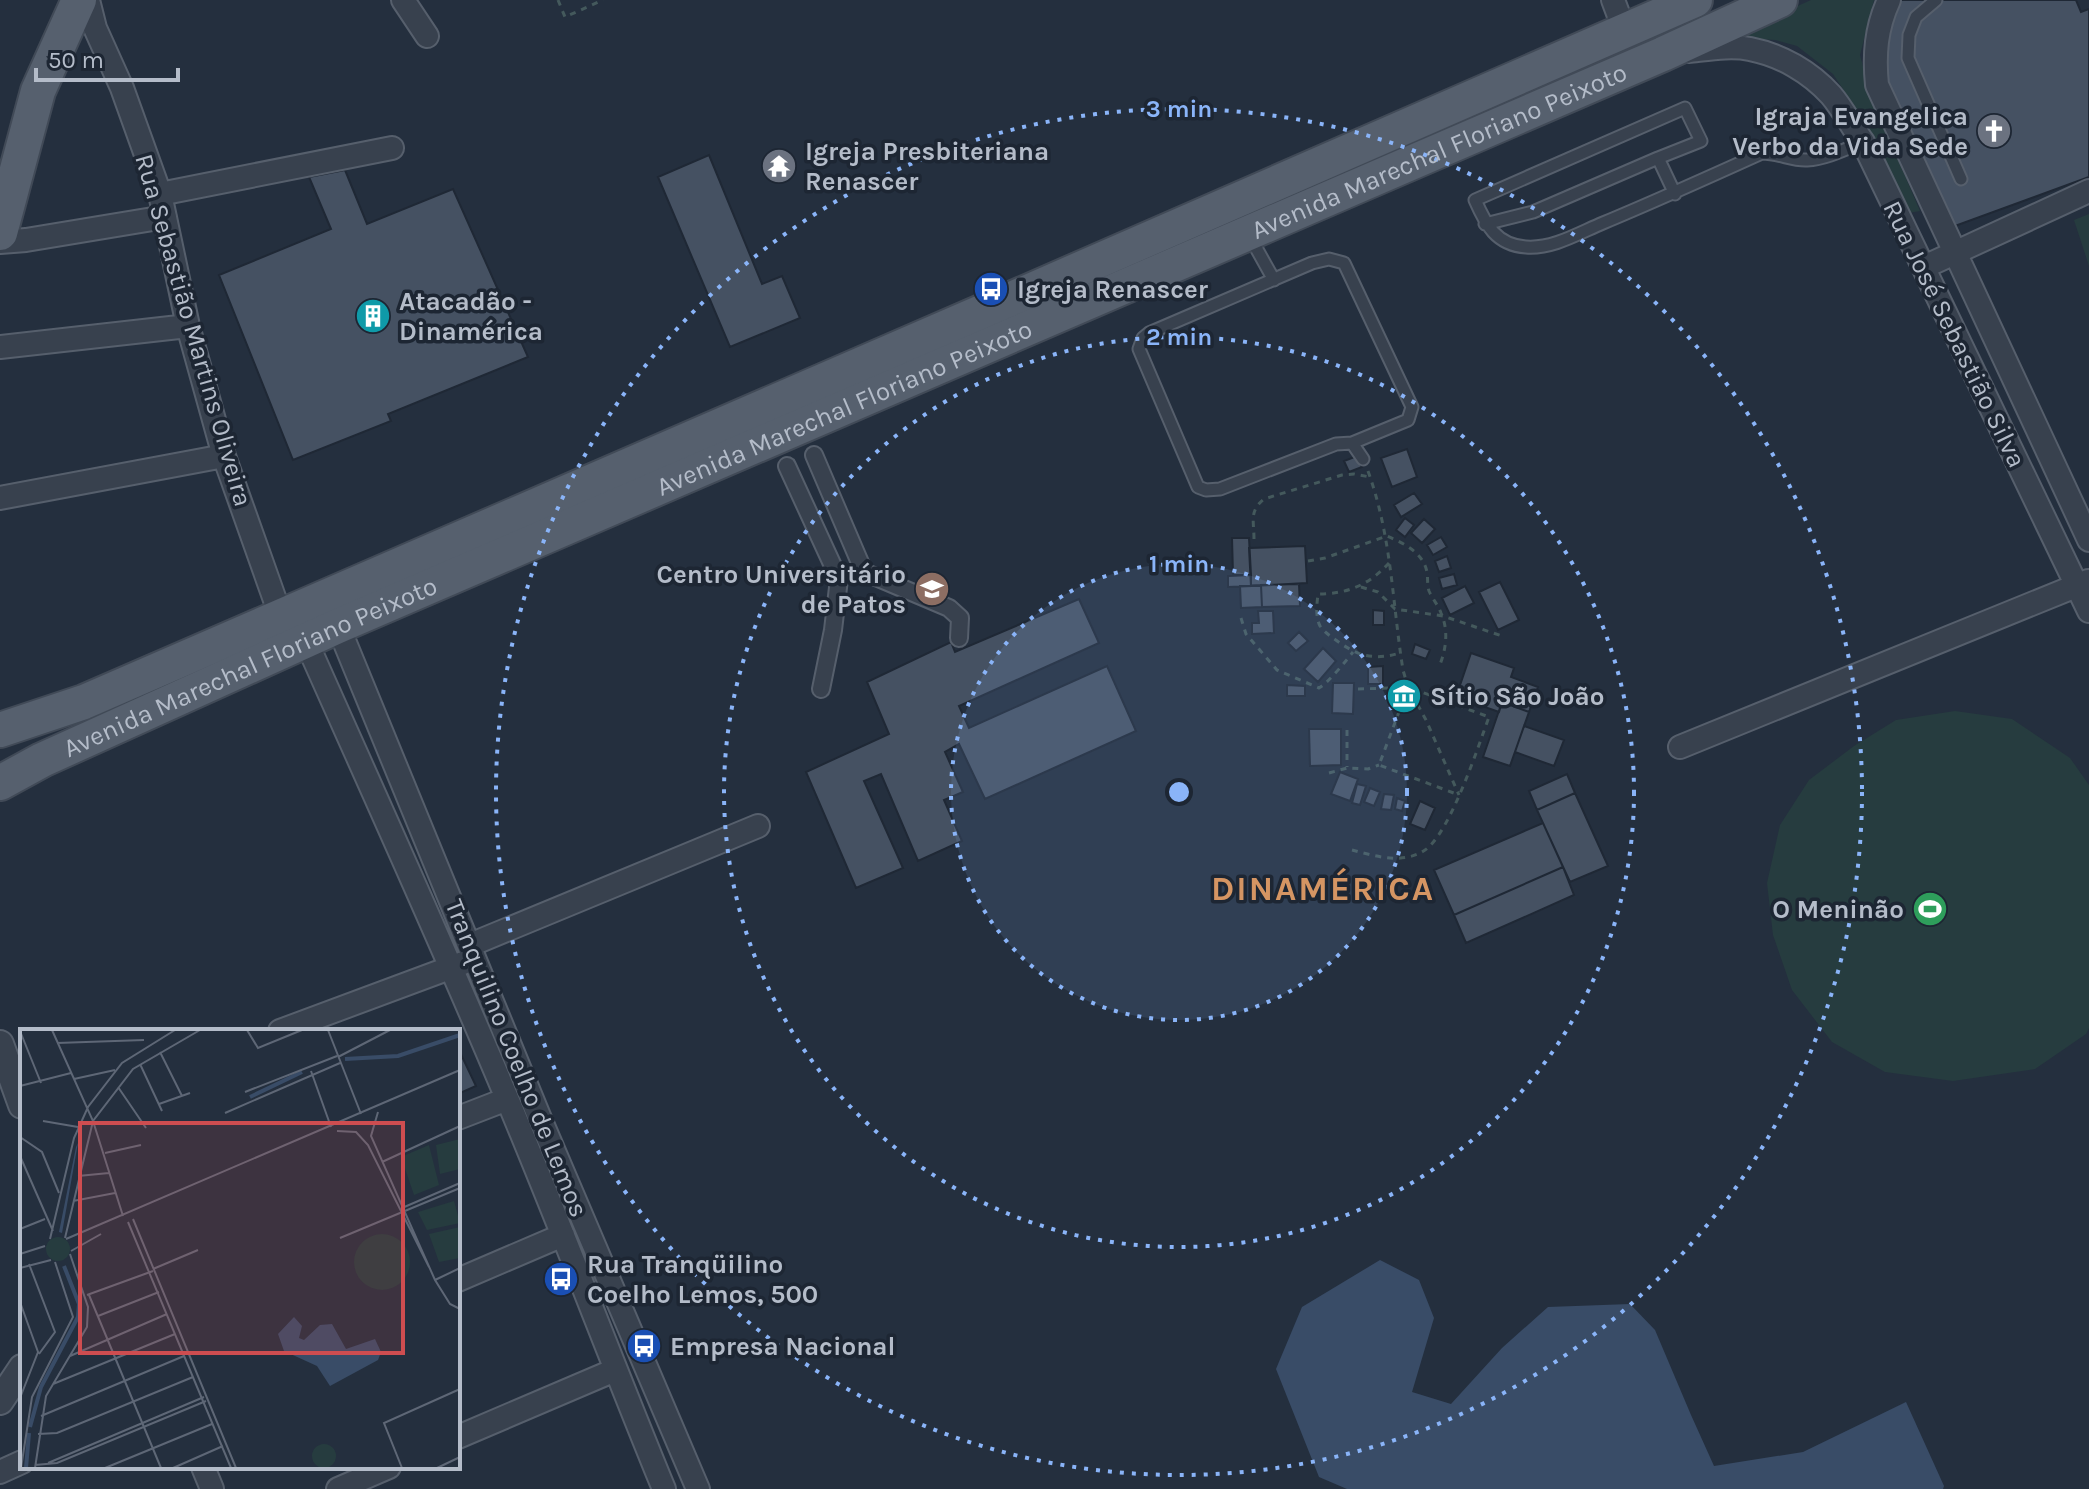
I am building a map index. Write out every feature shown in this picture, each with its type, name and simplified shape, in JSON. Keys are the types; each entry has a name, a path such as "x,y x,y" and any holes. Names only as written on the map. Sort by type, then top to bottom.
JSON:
{"main road":[{"path":"0,233 38,91 79,0"},
{"name":"Avenida Marechal Floriano Peixoto","path":"7,724 84,702 1695,0"},
{"name":"Avenida Marechal Floriano Peixoto","path":"0,783 42,760 338,626 1663,54 1780,0"}],"street":[{"name":"Rua Sebastião Martins Oliveira","path":"88,0 95,28 122,88 160,194 188,326 224,456 281,617"},
{"path":"403,0 427,36"},
{"path":"1613,0 1625,32"},
{"name":"Rua José Sebastião Silva","path":"1889,0 1881,18 1874,57 1877,85 2089,540"},
{"name":"Rua José Sebastião Silva","path":"1663,54 1748,48 1781,58 1805,73 1831,96 1863,142 2065,562 2083,583 2089,611"},
{"path":"160,194 392,148"},
{"path":"1924,267 2089,191"},
{"path":"0,242 165,217"},
{"path":"0,347 188,326"},
{"path":"814,455 864,572 949,608 960,618 959,638"},
{"path":"0,498 224,456"},
{"path":"787,466 839,579 821,689"},
{"path":"2065,562 2089,552"},
{"path":"1680,747 2083,583"},
{"name":"Tranquilino Coelho de Lemos","path":"338,626 541,1121 698,1489"},
{"name":"Tranquilino Coelho de Lemos","path":"306,641 507,1099 664,1489"},
{"path":"285,1029 451,967 472,952 758,826"},
{"path":"0,1044 20,1099"},
{"path":"460,1117 507,1099"},
{"path":"520,1130 541,1121"},
{"path":"460,1279 563,1235"},
{"path":"460,1436 615,1370"},
{"path":"0,1401 20,1371"},
{"path":"0,1472 20,1463"},
{"path":"204,1469 212,1489"},
{"path":"338,1489 384,1469"}],"lane":[{"path":"1936,0 1916,17 1909,35 1908,58 1961,179"},
{"path":"1485,224 1533,212 1701,141 1685,108 1475,200 1485,224 1500,240 1527,247 1556,243 1675,194 1762,153 1807,160 1863,142"},
{"path":"1658,158 1675,194"},
{"path":"1248,233 1274,280"},
{"path":"1329,259 1344,263 1412,407 1408,420 1352,443 1336,444 1220,489 1198,487 1139,349 1143,338 1312,263 1329,259"},
{"path":"1352,443 1363,459"}],"path":[{"path":"558,0 565,17 603,0"},
{"path":"1363,459 1387,536 1400,653 1408,684 1459,795"},
{"path":"1254,539 1253,512 1264,499 1342,475 1370,477"},
{"path":"1308,561 1387,536 1404,544 1420,558 1427,571 1429,589 1443,616 1446,641 1439,667"},
{"path":"1390,561 1380,573 1360,586 1342,593 1318,594 1316,610 1319,624 1327,634 1353,652 1366,657 1400,653"},
{"path":"1360,586 1378,592 1395,609 1443,616 1505,637"},
{"path":"1241,618 1246,634 1277,670 1319,688 1353,652"},
{"path":"1379,765 1408,684"},
{"path":"1352,850 1396,858 1425,850 1439,835 1459,795 1489,717 1408,684 1358,689"},
{"path":"1347,730 1347,768"},
{"path":"1329,773 1379,765 1459,795"}],"green space":[{"path":"1811,0 1874,0 1860,55 1870,94 1920,211 1908,213 1862,118 1833,74 1797,46 1775,40 1728,37"},
{"path":"2089,214 2089,266 2074,220"},
{"name":"O Meninão","path":"1955,711 2012,719 2070,758 2089,785 2089,1028 2086,1034 2035,1069 1953,1081 1885,1072 1832,1042 1792,990 1773,935 1767,883 1780,825 1809,780 1854,746 1896,720"}],"water":[{"path":"1380,1260 1419,1280 1434,1318 1412,1392 1451,1404 1502,1348 1548,1307 1630,1304 1655,1330 1714,1466 1803,1452 1906,1402 1943,1489 1347,1489 1319,1477 1276,1369 1302,1307"}],"building":[{"name":"Igraja Evangelica Verbo da Vida Sede","path":"1890,0 2076,0 2081,12 2089,9 2089,177 1944,230 1877,85"},
{"path":"709,155 762,284 782,276 800,318 730,347 658,177"},
{"name":"Atacadão - Dinamérica","path":"345,170 367,224 453,189 528,357 388,414 391,421 293,460 219,275 331,229 309,177"},
{"path":"1407,449 1417,477 1392,487 1381,458"},
{"path":"1357,456 1362,467 1349,472 1344,461"},
{"path":"1414,493 1422,504 1401,517 1394,505"},
{"path":"1405,518 1414,525 1405,537 1396,530"},
{"path":"1424,519 1435,529 1422,543 1411,533"},
{"path":"1441,537 1447,547 1433,555 1427,545"},
{"path":"1232,538 1249,538 1251,575 1233,575"},
{"path":"1305,546 1307,583 1251,586 1249,548"},
{"path":"1447,556 1451,568 1439,572 1435,561"},
{"path":"1454,574 1457,585 1442,589 1439,578"},
{"path":"1251,575 1251,586 1228,587 1228,576"},
{"path":"1500,582 1519,620 1498,630 1479,592"},
{"path":"1299,584 1300,606 1262,607 1261,585"},
{"path":"1261,585 1262,607 1241,608 1240,586"},
{"path":"1465,586 1474,603 1450,615 1442,598"},
{"path":"1079,599 1099,643 959,706 969,728 1107,666 1136,731 985,799 959,744 945,752 963,792 944,800 962,841 918,861 881,774 864,781 903,868 856,888 806,772 889,734 867,682 951,642 955,652"},
{"path":"1373,610 1384,611 1384,625 1373,625"},
{"path":"1258,611 1273,611 1274,633 1252,634 1252,623 1259,623"},
{"path":"1299,632 1308,641 1296,651 1288,643"},
{"path":"1415,644 1430,650 1426,659 1412,654"},
{"path":"1323,648 1336,661 1318,682 1304,669"},
{"path":"1471,653 1514,668 1511,677 1538,687 1529,712 1502,702 1499,712 1456,697"},
{"path":"1383,666 1383,684 1368,684 1368,667"},
{"path":"1333,683 1354,683 1353,714 1332,713"},
{"path":"1287,685 1305,686 1305,696 1287,696"},
{"path":"1502,702 1529,712 1510,766 1483,757"},
{"path":"1524,726 1564,740 1554,766 1515,752"},
{"path":"1309,729 1341,729 1341,765 1310,766"},
{"path":"1340,772 1358,779 1350,801 1331,794"},
{"path":"1567,774 1575,793 1537,810 1529,791"},
{"path":"1357,784 1366,786 1360,805 1352,803"},
{"path":"1370,788 1380,792 1374,806 1364,802"},
{"path":"1575,793 1608,866 1570,882 1537,810"},
{"path":"1384,794 1394,795 1391,810 1381,809"},
{"path":"1397,798 1405,801 1402,811 1395,809"},
{"path":"1420,801 1435,808 1425,830 1410,824"},
{"path":"1543,823 1563,867 1454,915 1434,870"},
{"path":"1563,867 1574,895 1466,943 1454,915"},
{"path":"460,1052 476,1086 460,1093"}],"place":[{"name":"Igraja Evangelica Verbo da Vida Sede","path":"1994,131"},
{"name":"Igreja Presbiteriana Renascer","path":"779,166"},
{"name":"Igreja Renascer","path":"991,289"},
{"name":"Atacadão - Dinamérica","path":"373,316"},
{"name":"Centro Universitário de Patos","path":"932,589"},
{"name":"Sítio São João","path":"1404,696"},
{"name":"O Meninão","path":"1930,909"},
{"name":"Rua Tranqüilino Coelho Lemos, 500","path":"561,1279"},
{"name":"Empresa Nacional","path":"644,1346"}],"district":[{"name":"DINAMÉRICA","path":"1323,888"}]}
